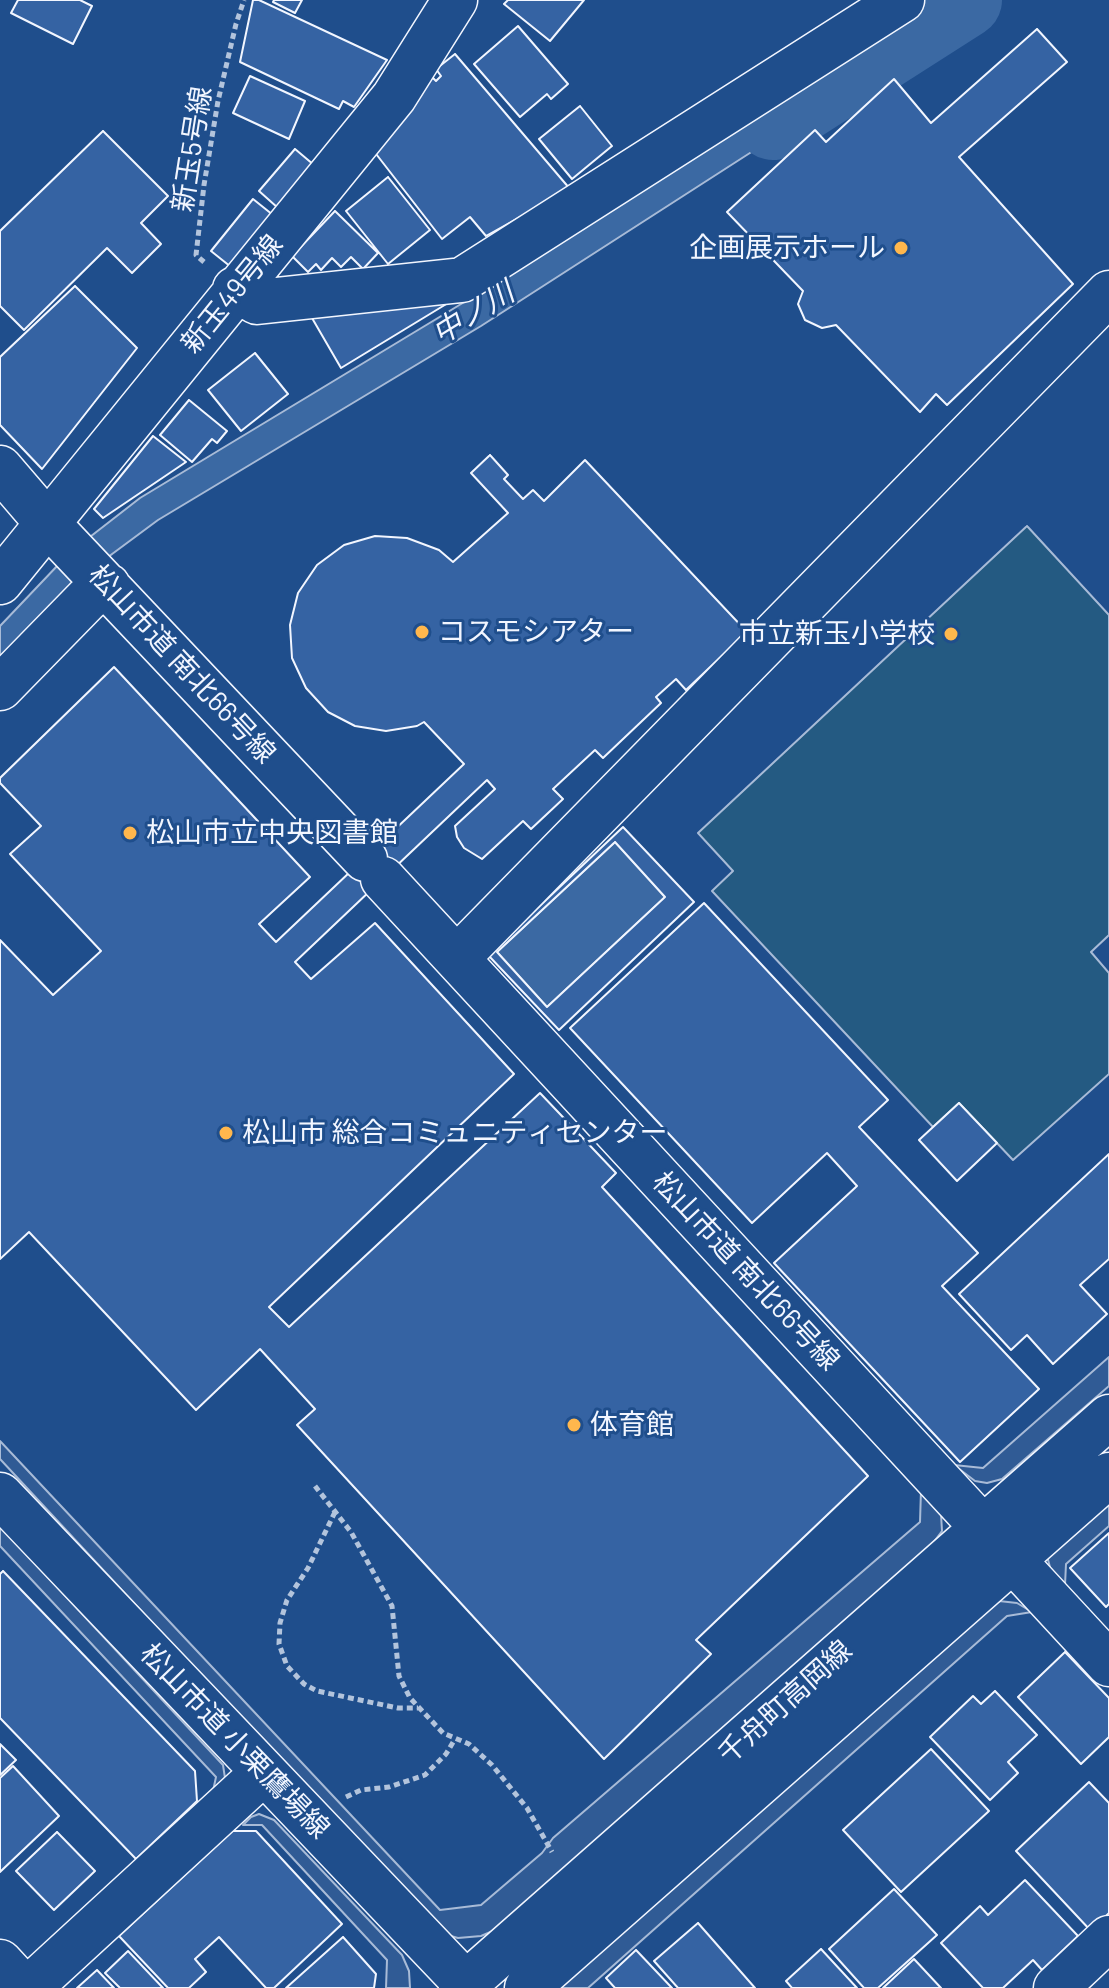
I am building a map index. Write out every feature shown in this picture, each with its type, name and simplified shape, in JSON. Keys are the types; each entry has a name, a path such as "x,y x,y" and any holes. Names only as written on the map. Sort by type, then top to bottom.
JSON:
{"street":[{"name":"新玉49号線","path":"0,582 81,558 235,289 394,97 455,0"},
{"path":"235,289 257,302 462,280 902,0"},
{"path":"457,958 1109,293"},
{"name":"松山市道 南北66号線","path":"0,468 1109,1664"},
{"path":"0,688 88,598 81,558"},
{"name":"千舟町高岡線","path":"466,1987 1109,1417"},
{"name":"千舟町高岡線","path":"527,1988 1109,1475"},
{"name":"松山市道 小栗鷹場線","path":"0,1495 466,1987"},
{"path":"0,1962 26,1988 264,1772"},
{"path":"1056,1988 1109,1938"}],"path":[{"name":"新玉5号線","path":"235,289 196,255 218,101 244,0"},
{"path":"315,1486 351,1532 392,1606 399,1676 410,1698 443,1733 469,1744 492,1765 527,1808 557,1860"},
{"path":"335,1512 308,1568 287,1600 280,1623 279,1644 287,1666 304,1684 317,1691 398,1708 419,1708"},
{"path":"338,1802 361,1790 389,1787 425,1775 446,1754 455,1739"}],"shaded area":[{"path":"1027,526 1109,615 1109,935 1091,952 1109,973 1109,1074 1013,1160 959,1103 933,1127 712,891 733,871 698,833"},
{"path":"1109,1357 1109,1386 1002,1479 987,1483 975,1481 954,1465 983,1468"},
{"path":"0,1441 440,1910 481,1905 542,1853 553,1838 920,1522 921,1490 941,1514 942,1531 930,1547 495,1930 481,1936 458,1938 436,1928 0,1459"},
{"path":"1109,1493 1109,1526 1066,1564 1065,1585 1051,1571 1047,1556"},
{"path":"0,1526 223,1765 225,1778 213,1791 216,1777 0,1546"},
{"path":"999,1601 1017,1603 1032,1612 1007,1616 588,1988 549,1988"},
{"path":"259,1814 274,1820 402,1955 409,1971 410,1988 386,1988 387,1960 262,1825 243,1825"}],"water":[{"path":"936,0 986,0 925,38 910,18"},
{"path":"852,55 868,77 481,326 158,520 104,560 86,540 140,498 466,301"},
{"path":"59,564 77,585 0,667 0,626"},
{"path":"615,842 665,897 547,1007 497,952"}],"building":[{"path":"18,0 80,0 92,6 73,44 11,13"},
{"path":"253,0 259,0 387,60 354,107 343,101 339,109 240,62"},
{"path":"274,0 302,0 295,13"},
{"path":"508,0 584,0 550,41 504,4"},
{"path":"518,26 568,84 551,99 547,94 520,117 474,64"},
{"name":"企画展示ホール","path":"1037,29 1067,62 959,157 1073,284 947,405 936,394 920,412 836,325 822,328 805,320 798,304 803,291 727,212 815,130 826,142 894,79 931,123"},
{"path":"455,54 570,189 486,236 470,217 442,239 373,150 430,75 436,81 441,76 436,69"},
{"path":"250,76 305,101 289,139 233,113"},
{"path":"580,106 612,146 572,179 539,139"},
{"path":"103,131 168,196 141,223 161,244 132,273 107,248 24,330 0,306 0,231"},
{"path":"295,149 314,165 278,208 259,191"},
{"path":"388,177 430,230 388,264 346,211"},
{"path":"253,199 273,215 231,267 211,251"},
{"path":"335,211 378,253 363,269 351,257 341,267 332,258 321,270 316,264 308,272 292,256"},
{"path":"75,286 137,348 42,469 0,425 0,357"},
{"path":"448,303 341,368 312,318"},
{"path":"255,353 288,394 241,431 208,390"},
{"path":"189,400 227,431 217,443 212,439 192,462 160,435"},
{"path":"153,436 186,462 103,518 94,509"},
{"name":"松山市 総合コミュニティセンター","path":"490,455 508,475 504,479 523,499 533,490 544,501 585,460 747,632 686,690 676,679 656,697 661,703 603,758 595,750 553,789 563,799 531,829 523,821 482,859 464,848 455,826 495,789 487,780 295,962 311,979 375,923 514,1074 269,1307 289,1327 540,1093 616,1173 602,1187 868,1476 696,1640 711,1654 604,1759 297,1425 315,1409 260,1349 196,1410 29,1232 0,1259 0,940 53,995 101,951 10,854 41,826 0,783 0,778 114,667 310,877 259,924 276,942 464,764 424,722 386,731 355,726 328,712 306,688 292,658 290,625 298,593 317,565 344,545 375,536 407,538 439,550 453,562 508,513 471,473"},
{"path":"623,827 694,902 559,1030 488,955","holes":["615,842 665,897 547,1007 497,952"]},
{"path":"704,903 888,1100 859,1127 978,1253 942,1286 1039,1389 960,1462 774,1263 857,1186 827,1153 752,1223 570,1028"},
{"path":"959,1103 997,1143 957,1181 919,1140"},
{"path":"1109,1154 1109,1259 1080,1285 1107,1314 1053,1364 1027,1335 1011,1350 959,1294"},
{"path":"1109,1533 1109,1604 1106,1607 1070,1568"},
{"path":"3,1571 195,1771 197,1801 136,1859 0,1718 0,1574"},
{"path":"1065,1652 1109,1698 1109,1737 1081,1764 1018,1697"},
{"path":"995,1691 1037,1735 1008,1762 1018,1773 990,1800 930,1737 973,1696 981,1704"},
{"path":"0,1744 16,1760 0,1775"},
{"path":"931,1749 989,1811 901,1892 843,1830"},
{"path":"13,1766 59,1816 0,1872 0,1778"},
{"path":"1089,1782 1109,1803 1109,1913 1091,1931 1016,1851"},
{"path":"232,1831 256,1831 342,1924 274,1988 266,1988 219,1937 195,1959 206,1972 189,1988 168,1988 119,1936"},
{"path":"57,1832 95,1871 54,1910 16,1871"},
{"path":"1025,1880 1078,1936 1042,1970 1033,1960 1003,1988 983,1988 941,1943 980,1906 988,1915"},
{"path":"894,1889 937,1935 878,1988 864,1988 829,1949"},
{"path":"698,1923 755,1988 678,1988 654,1961"},
{"path":"343,1937 376,1974 374,1988 286,1988"},
{"path":"821,1949 857,1988 792,1988 786,1981"},
{"path":"636,1950 672,1988 615,1988 606,1978"},
{"path":"128,1951 163,1988 120,1988 105,1973"},
{"path":"914,1959 941,1988 883,1988"},
{"path":"97,1970 114,1988 77,1988"}],"waterway":[{"name":"中ノ川","path":"773,122 964,0"}],"place":[{"name":"企画展示ホール","path":"901,248"},
{"name":"コスモシアター","path":"422,632"},
{"name":"市立新玉小学校","path":"951,634"},
{"name":"松山市立中央図書館","path":"130,833"},
{"name":"松山市 総合コミュニティセンター","path":"226,1133"},
{"name":"体育館","path":"574,1425"}]}
